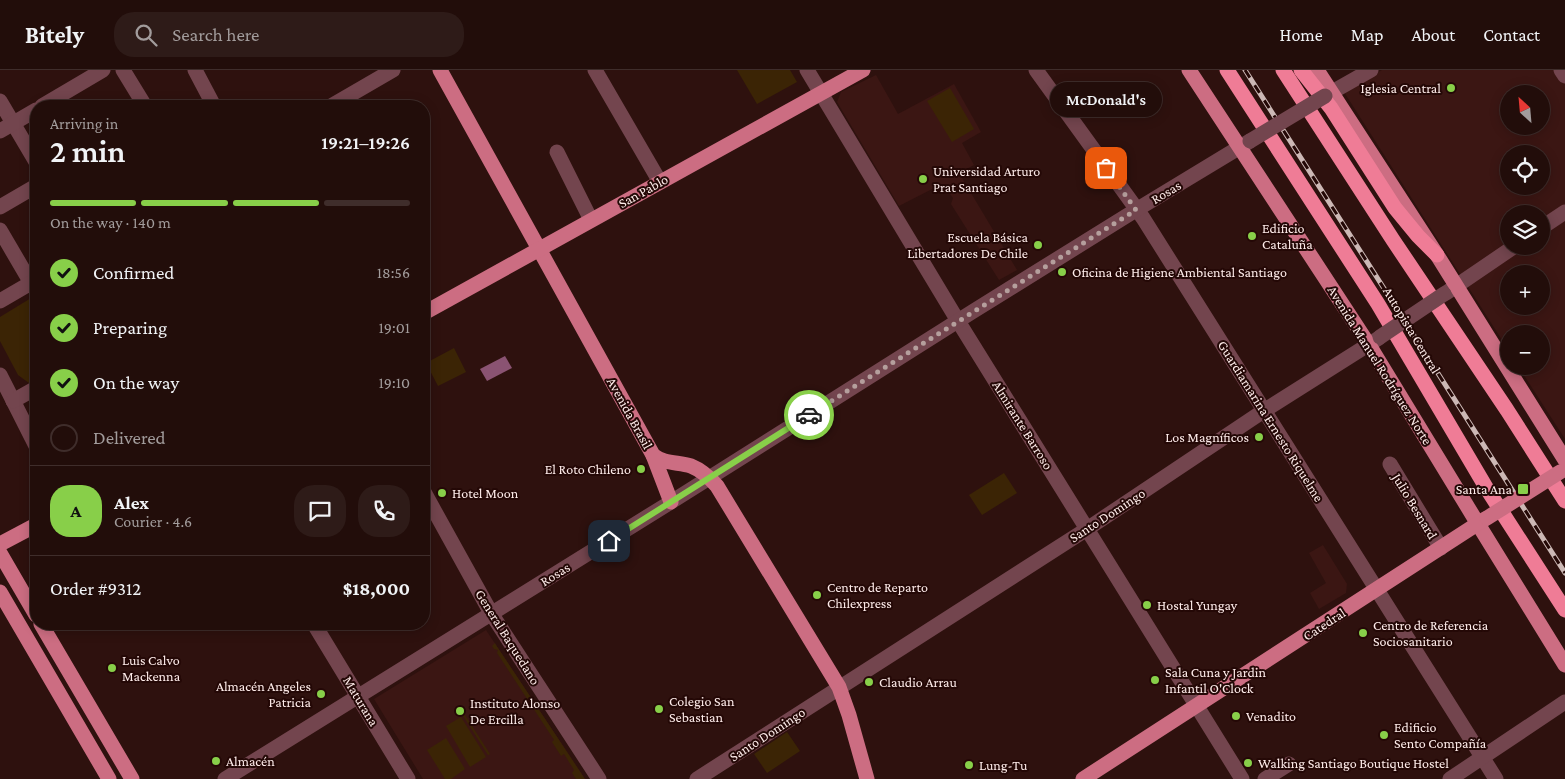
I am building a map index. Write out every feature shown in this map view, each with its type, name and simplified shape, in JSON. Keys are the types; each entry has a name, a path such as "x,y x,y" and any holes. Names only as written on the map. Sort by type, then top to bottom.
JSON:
{"highway":[{"name":"Autopista Central","path":"1227,70 1378,304 1487,489 1565,610"},
{"path":"1283,70 1378,218 1565,500"},
{"path":"1301,70 1331,108 1400,215 1437,255"}],"main road":[{"name":"Avenida Brasil","path":"440,70 653,455 661,460 692,467 709,478 716,486 839,687 867,779"},
{"name":"San Pablo","path":"430,310 863,70"},
{"name":"Avenida Manuel Rodríguez Norte","path":"1189,70 1245,144 1374,341 1565,664"},
{"path":"1317,70 1328,95 1437,255 1450,290 1563,467"},
{"path":"653,455 671,502"},
{"name":"Catedral","path":"1084,779 1563,467"},
{"path":"0,544 30,528"},
{"path":"0,553 30,605"},
{"path":"0,592 109,779"},
{"path":"45,630 132,779"}],"street":[{"path":"52,100 103,70"},
{"path":"123,70 141,100"},
{"path":"195,70 211,100"},
{"path":"341,100 393,70"},
{"path":"595,70 660,182"},
{"name":"Almirante Barroso","path":"807,70 958,321 1242,779"},
{"name":"Guardiamarina Ernesto Riquelme","path":"1036,70 1136,210 1265,410 1496,779"},
{"name":"Rosas","path":"225,779 1136,210 1371,70"},
{"path":"1561,70 1565,76"},
{"path":"0,101 30,152"},
{"path":"0,131 30,113"},
{"path":"556,152 591,220"},
{"path":"0,207 30,190"},
{"path":"1550,222 1565,212"},
{"path":"0,230 30,276"},
{"name":"Santo Domingo","path":"697,779 1086,529 1265,410 1374,341 1502,255"},
{"path":"0,301 30,284"},
{"path":"0,375 30,434"},
{"path":"13,401 30,391"},
{"name":"Julio Besnard","path":"1390,464 1441,548"},
{"name":"General Baquedano","path":"430,503 491,613 599,779"},
{"name":"Maturana","path":"318,630 408,779"},
{"path":"1450,779 1565,702"},
{"path":"1264,779 1289,764"}],"shaded area":[{"path":"737,70 790,70 797,82 757,104"},
{"path":"1382,70 1565,70 1565,439 1524,375 1550,375 1550,325 1500,325 1500,337 1344,92"},
{"name":"Universidad Arturo Prat Santiago","path":"876,75 898,114 954,84 981,132 962,143 974,165 959,173 1017,270 999,280 951,204 953,198 940,185 899,206 837,102 841,92"},
{"path":"950,88 974,129 952,142 927,101"},
{"path":"30,299 29,383 18,375 0,341 0,317"},
{"path":"454,348 466,372 438,386 430,371 430,361"},
{"path":"505,356 512,368 487,381 480,369"},
{"path":"1004,473 1017,493 982,515 969,495"},
{"path":"1323,545 1347,584 1346,593 1319,609 1310,593 1326,583 1309,553"},
{"name":"Instituto Alonso De Ercilla","path":"486,630 585,779 423,779 374,699"},
{"path":"495,643 585,779 576,779 572,773 574,770 564,754 561,756 552,742 554,740 497,653 498,650 492,646"},
{"path":"463,712 490,754 488,755 462,714"},
{"path":"461,717 486,757 470,767 446,726"},
{"path":"787,732 800,751 767,773 754,754"},
{"path":"446,738 465,769 451,779 445,779 427,750"}],"railway":[{"path":"1245,70 1565,573"}],"way so far":[{"path":"809,415 1136,210 1106,168"}],"place":[{"name":"Iglesia Central","path":"1451,88"},
{"name":"McDonald's","path":"1106,168"},
{"name":"Universidad Arturo Prat Santiago","path":"923,179"},
{"name":"Edificio Cataluña","path":"1252,236"},
{"name":"Escuela Básica Libertadores De Chile","path":"1038,245"},
{"name":"Oficina de Higiene Ambiental Santiago","path":"1062,272"},
{"name":"Los Magníficos","path":"1259,437"},
{"name":"El Roto Chileno","path":"641,469"},
{"name":"Santa Ana","path":"1523,489"},
{"name":"Hotel Moon","path":"442,493"},
{"name":"Centro de Reparto Chilexpress","path":"817,595"},
{"name":"Hostal Yungay","path":"1147,605"},
{"name":"Centro de Referencia Sociosanitario","path":"1363,633"},
{"name":"Luis Calvo Mackenna","path":"112,668"},
{"name":"Sala Cuna y Jardin Infantil O'Clock","path":"1155,680"},
{"name":"Claudio Arrau","path":"869,682"},
{"name":"Almacén Angeles Patricia","path":"321,694"},
{"name":"Colegio San Sebastian","path":"659,709"},
{"name":"Instituto Alonso De Ercilla","path":"460,711"},
{"name":"Venadito","path":"1236,716"},
{"name":"Edificio Sento Compañía","path":"1384,735"},
{"name":"Almacén","path":"216,761"},
{"name":"Walking Santiago Boutique Hostel","path":"1248,763"},
{"name":"Lung-Tu","path":"969,765"}],"route":[{"path":"609,541 809,415"}]}
